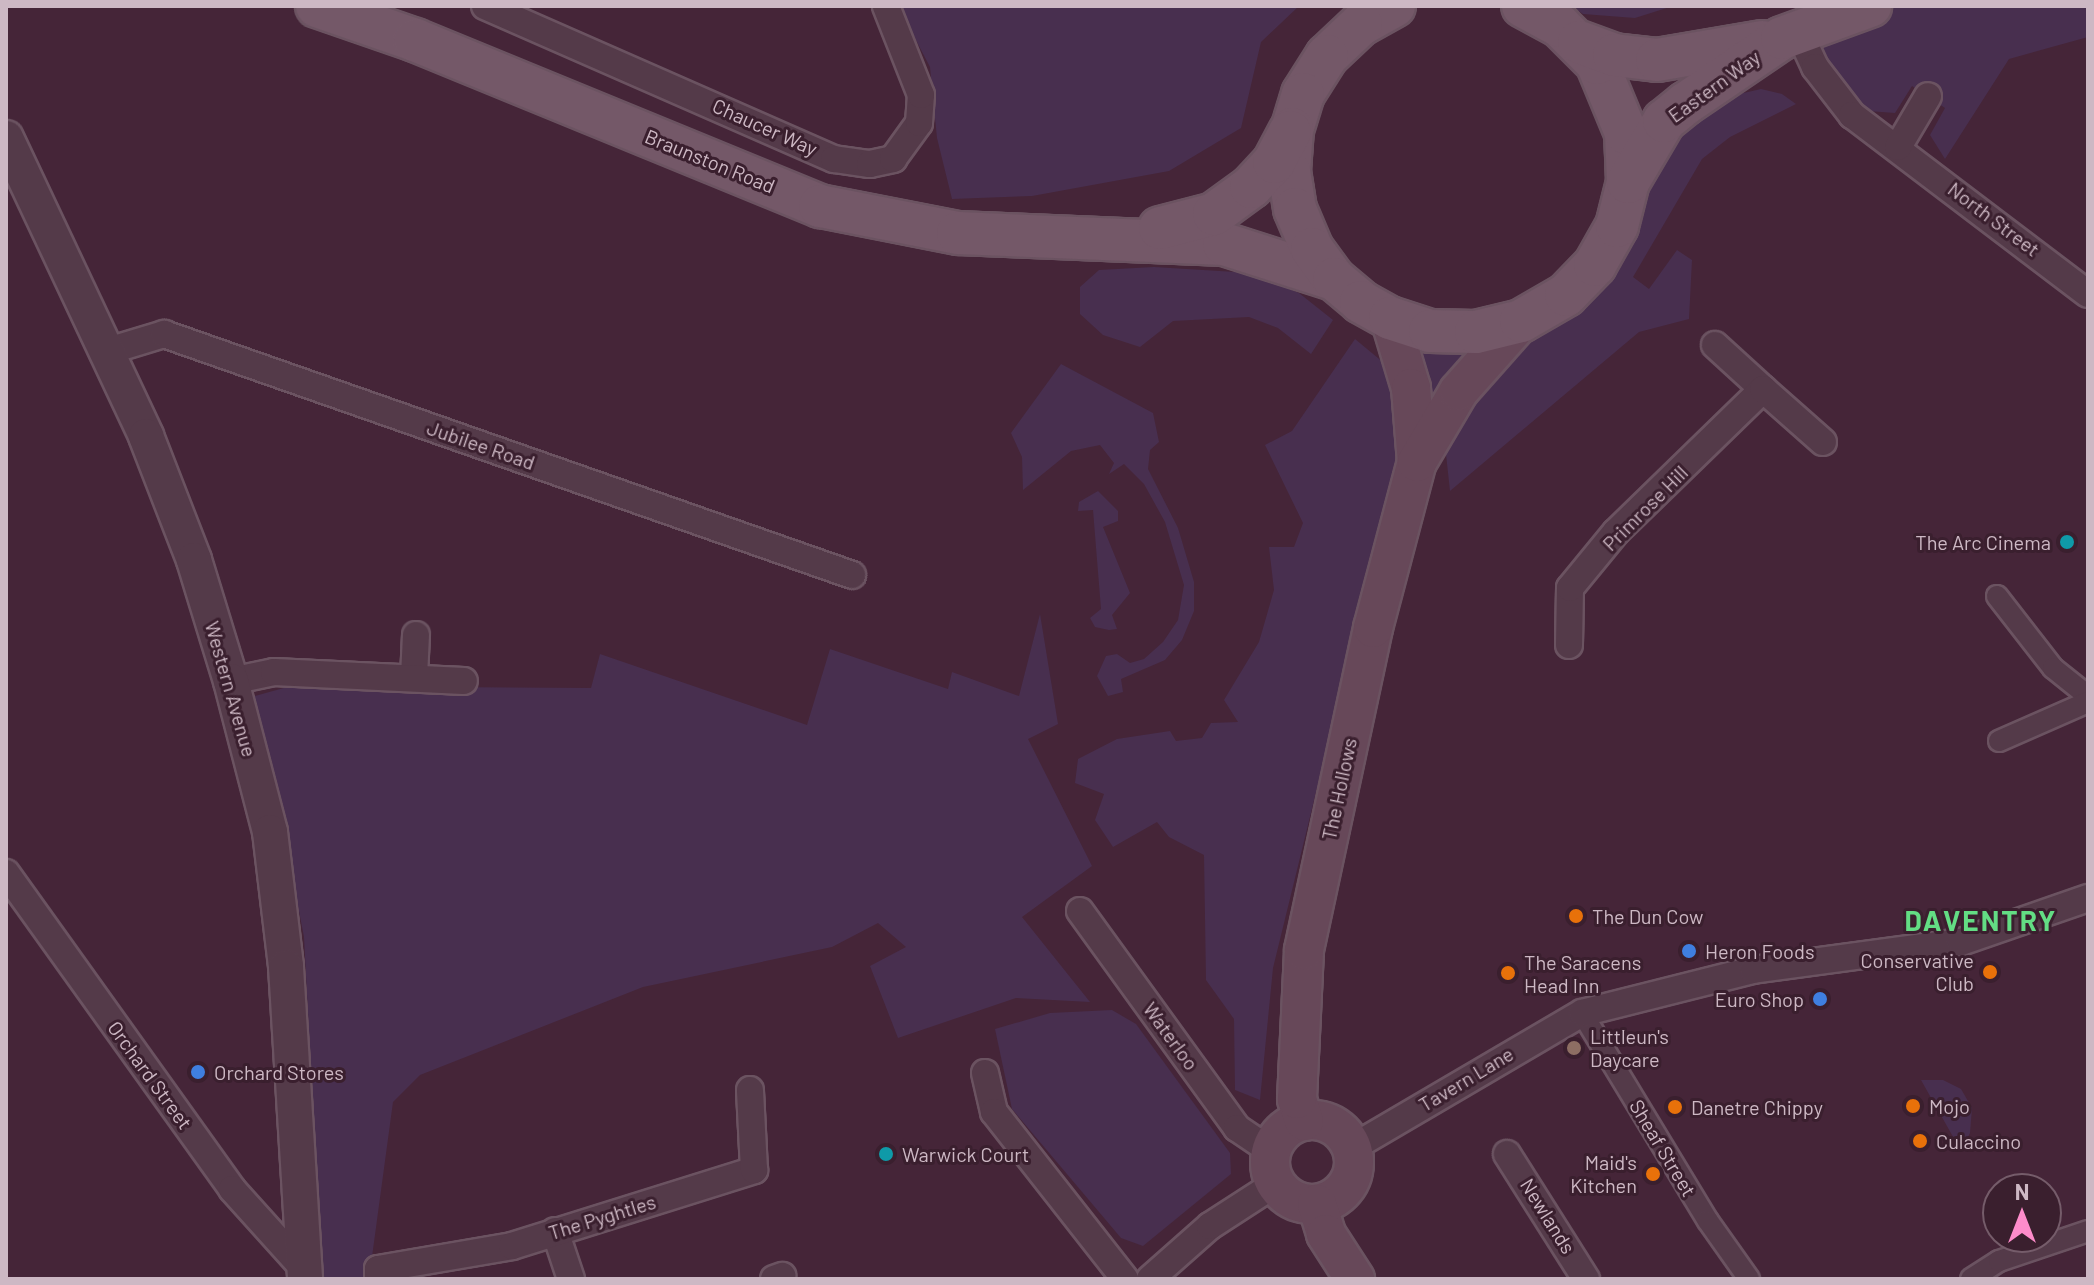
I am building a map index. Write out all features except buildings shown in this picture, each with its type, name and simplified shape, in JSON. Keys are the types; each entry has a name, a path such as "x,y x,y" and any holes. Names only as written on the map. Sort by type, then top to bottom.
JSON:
{"main road":[{"path":"1394,6 1361,24 1327,56 1303,94 1292,129 1289,171 1295,209 1312,249 1334,279 1390,318 1430,331 1476,332 1521,321 1566,295 1595,265 1617,226 1628,182 1626,133 1611,88 1560,25"},
{"name":"Eastern Way","path":"1523,6 1614,55 1657,60 1701,56 1790,34 1870,6"},
{"name":"Braunston Road","path":"324,7 415,40 820,206 958,233 1224,244 1334,279"},
{"name":"Eastern Way","path":"1628,182 1664,121 1790,34"},
{"name":"Braunston Road","path":"1120,238 1214,214 1251,187 1274,162 1292,129"},
{"path":"1390,318 1411,388 1417,462"},
{"path":"1417,462 1459,391 1521,321"},
{"name":"The Hollows","path":"1304,1121 1297,1099 1304,950 1373,628 1417,462"},
{"path":"1304,1121 1337,1128 1352,1148 1349,1183 1334,1199 1317,1204 1295,1201 1273,1168 1283,1131 1304,1121"},
{"path":"1317,1204 1326,1234 1355,1279"}],"street":[{"name":"Chaucer Way","path":"485,6 834,159 870,164 893,159 919,123 921,95 886,6"},
{"name":"North Street","path":"1790,34 1852,115 2088,294"},
{"path":"1898,147 1928,96"},
{"name":"Western Avenue","path":"6,138 108,351 194,560 231,681 270,832 286,967 305,1274"},
{"name":"Jubilee Road","path":"108,351 164,334 852,575"},
{"path":"1715,345 1823,442"},
{"name":"Primrose Hill","path":"1569,645 1570,588 1616,532 1763,389"},
{"path":"1997,596 2053,668 2088,699 1999,741"},
{"path":"414,677 416,635"},
{"path":"231,681 274,672 464,681"},
{"name":"Orchard Street","path":"6,873 232,1189 305,1274"},
{"name":"Tavern Lane","path":"1352,1148 1582,1013 1753,970 1961,942 2088,898"},
{"name":"Waterloo","path":"1080,911 1237,1128 1273,1168"},
{"name":"Sheaf Street","path":"1582,1013 1708,1221 1749,1279"},
{"path":"985,1073 994,1112 1125,1279"},
{"name":"The Pyghtles","path":"378,1279 378,1269 512,1246 754,1170 750,1090"},
{"name":"Newlands","path":"1507,1154 1586,1279"},
{"path":"1150,1279 1273,1168"},
{"path":"555,1231 571,1279"},
{"path":"1971,1279 1999,1261 2088,1231"}],"shaded area":[{"path":"898,6 1299,6 1261,42 1241,128 1169,171 1032,196 952,199 937,138 930,67"},
{"path":"1571,6 1673,6 1635,18 1583,14"},
{"path":"1897,6 2088,6 2088,37 2009,59 1945,159 1930,135 1945,108 1912,86 1895,113 1868,111 1821,55 1824,38 1839,25"},
{"path":"1761,89 1782,94 1796,104 1730,137 1702,159 1633,277 1649,289 1677,250 1692,260 1689,319 1639,332 1450,491 1446,454 1465,416 1540,328 1660,140 1726,97"},
{"path":"1154,267 1252,273 1299,293 1333,320 1311,354 1278,328 1249,317 1173,321 1140,347 1103,335 1080,314 1080,287 1099,270"},
{"path":"1355,339 1384,363 1396,398 1400,449 1273,968 1260,1100 1235,1090 1234,1019 1206,980 1204,855 1169,837 1157,822 1113,847 1095,820 1104,794 1075,783 1078,759 1117,739 1170,731 1176,741 1202,738 1211,723 1238,722 1224,700 1259,642 1274,590 1269,547 1294,547 1303,523 1265,445 1292,431"},
{"path":"1413,342 1477,345 1430,408 1424,361"},
{"path":"1061,364 1153,413 1159,442 1150,450 1148,469 1178,528 1194,582 1194,611 1182,640 1165,660 1121,679 1123,692 1108,696 1097,676 1106,656 1117,654 1130,663 1144,659 1163,642 1178,620 1184,585 1165,522 1144,484 1124,464 1109,474 1114,463 1100,445 1071,451 1023,490 1022,457 1011,433"},
{"path":"1098,491 1118,511 1118,521 1103,527 1130,593 1112,615 1117,629 1109,630 1095,627 1090,618 1101,609 1093,510 1078,511 1079,502"},
{"path":"1040,614 1058,724 1028,739 1092,866 1022,917 1090,1002 1016,998 898,1038 870,966 906,947 878,923 832,947 643,987 420,1075 393,1102 369,1279 322,1279 304,937 283,828 244,699 291,686 591,688 600,654 807,725 830,649 948,689 952,672 1019,696"},
{"path":"1112,1010 1136,1024 1230,1153 1231,1174 1143,1246 1121,1238 1012,1109 995,1029 1050,1013"},
{"path":"1921,1080 1943,1080 1961,1089 1972,1108 1970,1133 1961,1151"}],"place":[{"name":"The Arc Cinema","path":"2067,542"},
{"name":"The Dun Cow","path":"1576,916"},
{"name":"Heron Foods","path":"1689,951"},
{"name":"Conservative Club","path":"1990,972"},
{"name":"The Saracens Head Inn","path":"1508,973"},
{"name":"Euro Shop","path":"1820,999"},
{"name":"Littleun's Daycare","path":"1574,1048"},
{"name":"Orchard Stores","path":"198,1072"},
{"name":"Mojo","path":"1913,1106"},
{"name":"Danetre Chippy","path":"1675,1107"},
{"name":"Culaccino","path":"1920,1141"},
{"name":"Warwick Court","path":"886,1154"},
{"name":"Maid's Kitchen","path":"1653,1174"}],"district":[{"name":"DAVENTRY","path":"1981,920"}]}
